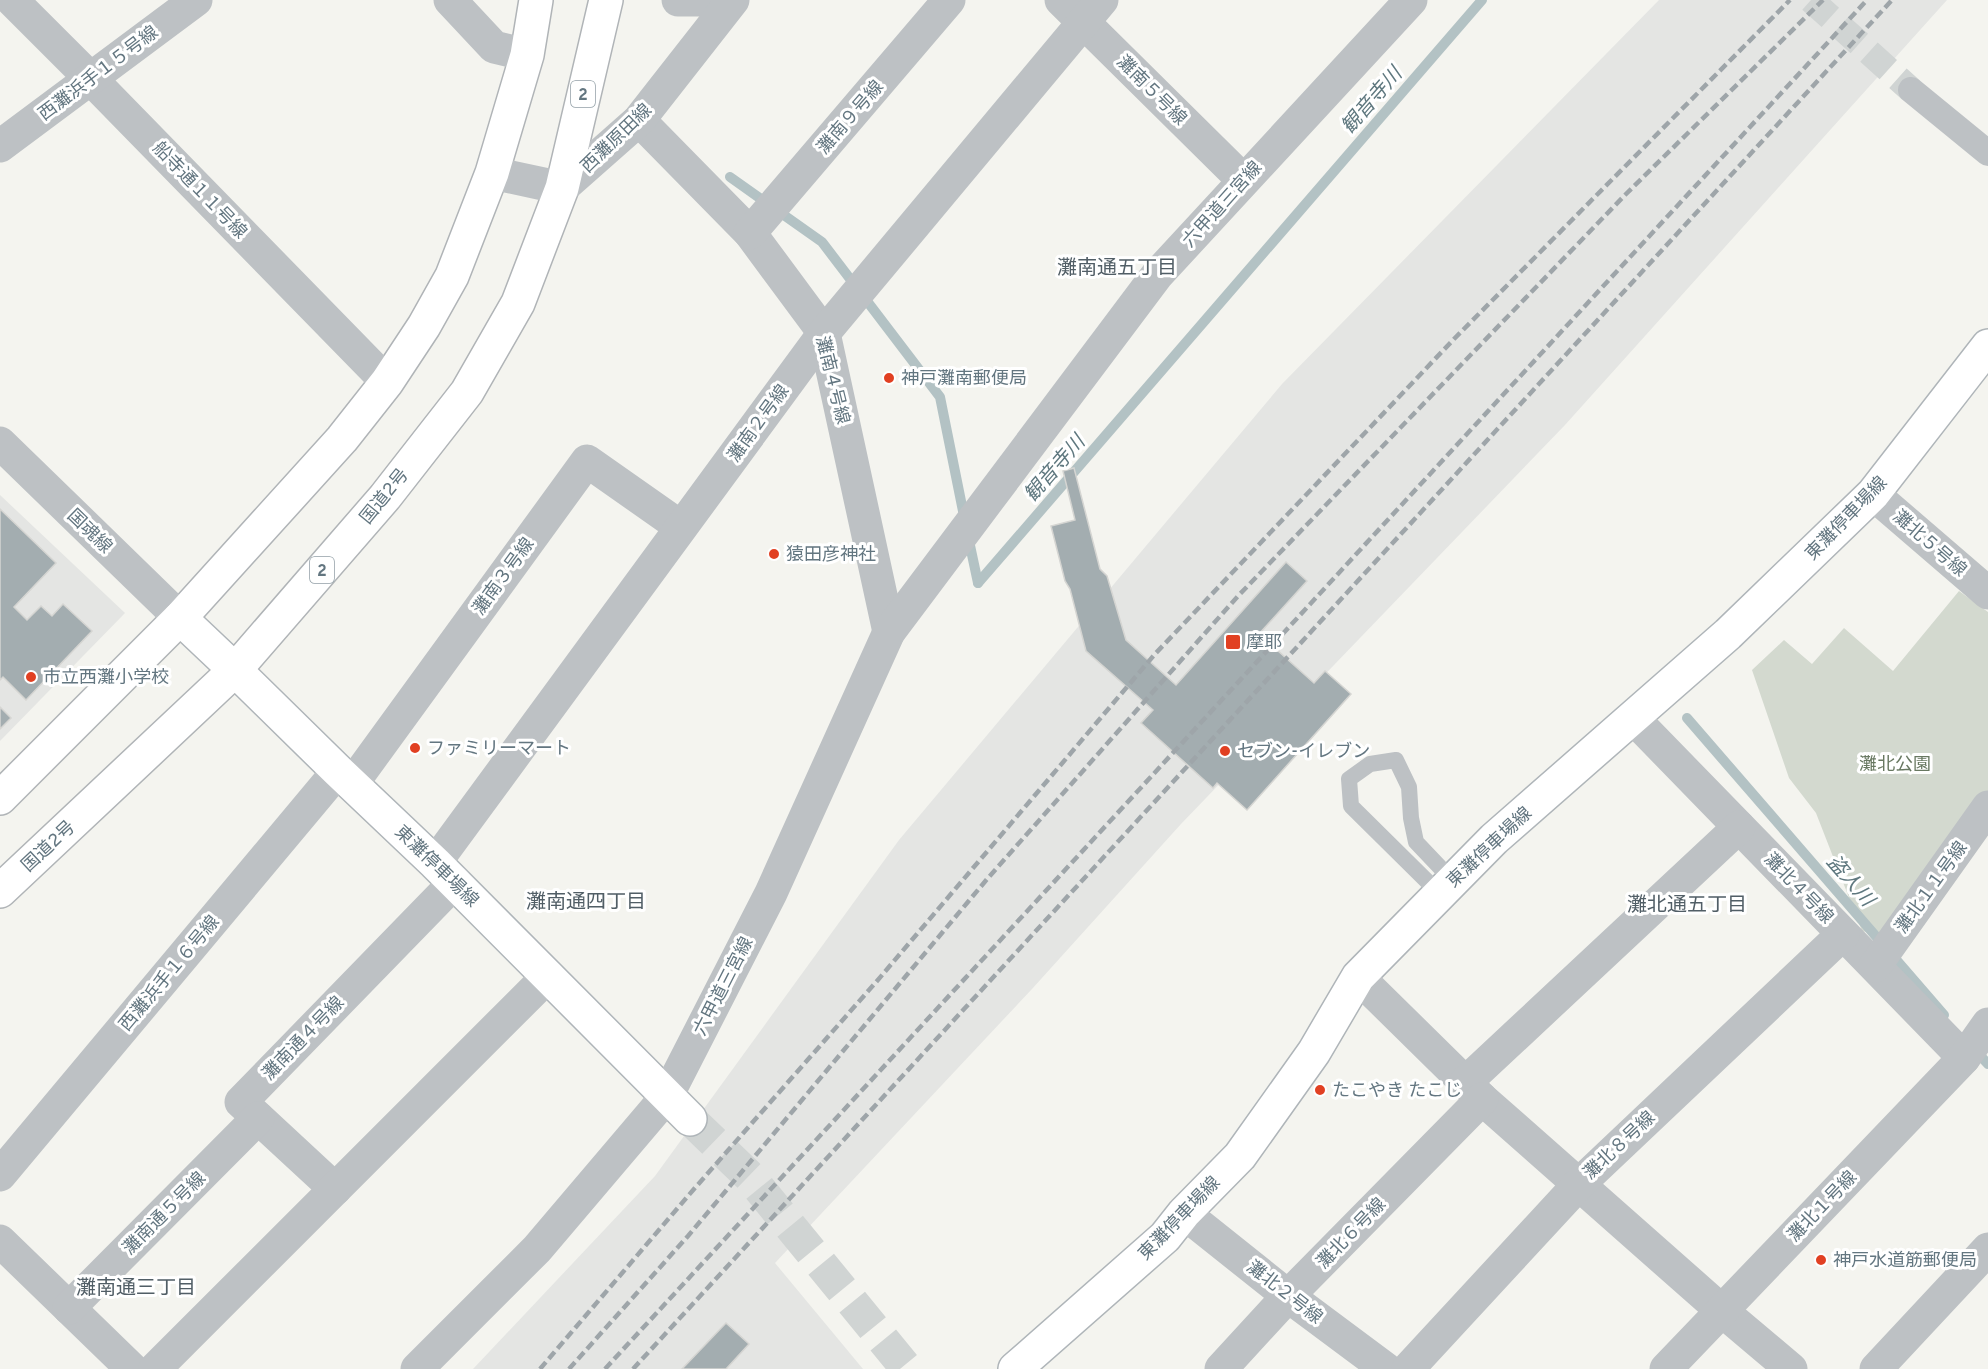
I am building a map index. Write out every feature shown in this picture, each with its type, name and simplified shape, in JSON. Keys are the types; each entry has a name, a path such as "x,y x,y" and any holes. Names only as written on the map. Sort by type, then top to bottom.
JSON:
{"main road":[{"path":"0,798 180,618 342,439 387,382 424,326 452,276 492,173 527,55 536,0"},
{"name":"国道2号","path":"0,891 236,670 385,496 467,392 518,303 562,188 606,0"},
{"name":"東灘停車場線","path":"1015,1369 1165,1237 1240,1156 1314,1052 1358,977 1494,839 1728,634 1873,494 1988,346"},
{"name":"東灘停車場線","path":"180,618 445,872 690,1119"}],"street":[{"name":"船寺通１１号線","path":"12,0 387,382"},
{"name":"西灘浜手１５号線","path":"0,146 196,0"},
{"path":"450,0 494,47 527,55"},
{"path":"678,0 699,0"},
{"name":"西灘原田線","path":"562,188 639,120 733,0"},
{"name":"灘南９号線","path":"754,229 949,0"},
{"name":"六甲道三宮線","path":"417,1369 537,1249 667,1096 771,893 889,632 1156,275 1411,0"},
{"name":"灘南５号線","path":"1082,7 1243,180"},
{"name":"灘南２号線","path":"445,872 681,527 824,333 1082,7"},
{"path":"1911,90 1988,153"},
{"name":"灘南４号線","path":"639,120 754,229 824,333 889,632"},
{"path":"492,173 562,188"},
{"name":"国魂線","path":"0,443 180,618"},
{"name":"灘南３号線","path":"345,777 587,461 681,527"},
{"name":"灘北５号線","path":"1873,494 1988,593"},
{"name":"灘北４号線","path":"1633,718 1875,965 1977,1045"},
{"name":"西灘浜手１６号線","path":"0,1175 345,777"},
{"name":"灘北１１号線","path":"1875,965 1988,807"},
{"name":"灘北６号線","path":"1221,1369 1474,1090 1739,827"},
{"name":"灘南通４号線","path":"335,1189 241,1102 445,872"},
{"name":"灘北８号線","path":"1408,1369 1579,1184 1843,934"},
{"path":"155,1369 548,976"},
{"path":"1358,977 1474,1090 1721,1310 1791,1369"},
{"name":"灘北１号線","path":"1666,1369 1977,1045"},
{"name":"灘南通５号線","path":"69,1308 258,1118"},
{"name":"灘北２号線","path":"1185,1213 1288,1296 1386,1369"},
{"path":"0,1241 132,1369"},
{"path":"1876,1369 1988,1249"}],"lane":[{"path":"1396,760 1409,787 1411,818 1416,842 1446,888 1351,806 1350,779 1370,764 1396,760"}],"shaded area":[{"path":"1659,0 1947,0 1565,425 1181,824 1032,989 775,1263 863,1369 473,1369 655,1176 899,840 1282,384"},
{"name":"市立西灘小学校","path":"0,495 125,613 0,741"}],"green space":[{"name":"灘北公園","path":"1959,591 1988,612 1988,793 1884,936 1862,931 1816,813 1789,778 1752,670 1784,640 1812,664 1844,628 1893,671"}],"building":[{"path":"1074,468 1100,569 1107,576 1126,640 1176,685 1286,562 1307,581 1259,634 1314,683 1325,671 1351,694 1247,810 1217,783 1213,788 1141,723 1153,710 1086,651 1051,526 1075,520 1063,471"},
{"path":"0,509 56,563 14,607 27,620 41,606 52,616 63,604 92,631 26,700 3,677 0,680"},
{"path":"0,707 11,718 0,729"},
{"path":"726,1323 749,1344 726,1369 682,1369"}],"waterway":[{"name":"観音寺川","path":"978,583 1482,0"},
{"name":"観音寺川","path":"730,177 822,242 940,397 965,521"},
{"name":"観音寺川","path":"968,536 978,583"},
{"name":"盗人川","path":"1687,718 1944,1015"},
{"name":"盗人川","path":"1974,1049 1988,1064"}],"tunnel":[{"path":"1811,0 1911,90"},
{"path":"690,1119 749,1176 907,1369"}],"railway":[{"path":"540,1369 877,981 1155,654 1454,339 1790,0"},
{"path":"569,1369 688,1236 988,878 1238,596 1625,195 1823,0"},
{"path":"605,1369 1867,0"},
{"path":"633,1369 1892,0"}],"place":[{"name":"神戸灘南郵便局","path":"889,378"},
{"name":"猿田彦神社","path":"774,554"},
{"name":"摩耶","path":"1233,642"},
{"name":"市立西灘小学校","path":"31,677"},
{"name":"ファミリーマート","path":"415,748"},
{"name":"セブン-イレブン","path":"1225,751"},
{"name":"たこやき たこじ","path":"1320,1090"},
{"name":"神戸水道筋郵便局","path":"1821,1260"}],"district":[{"name":"灘南通五丁目","path":"1117,267"},
{"name":"灘南通四丁目","path":"586,901"},
{"name":"灘北通五丁目","path":"1687,904"},
{"name":"灘南通三丁目","path":"136,1287"}]}
